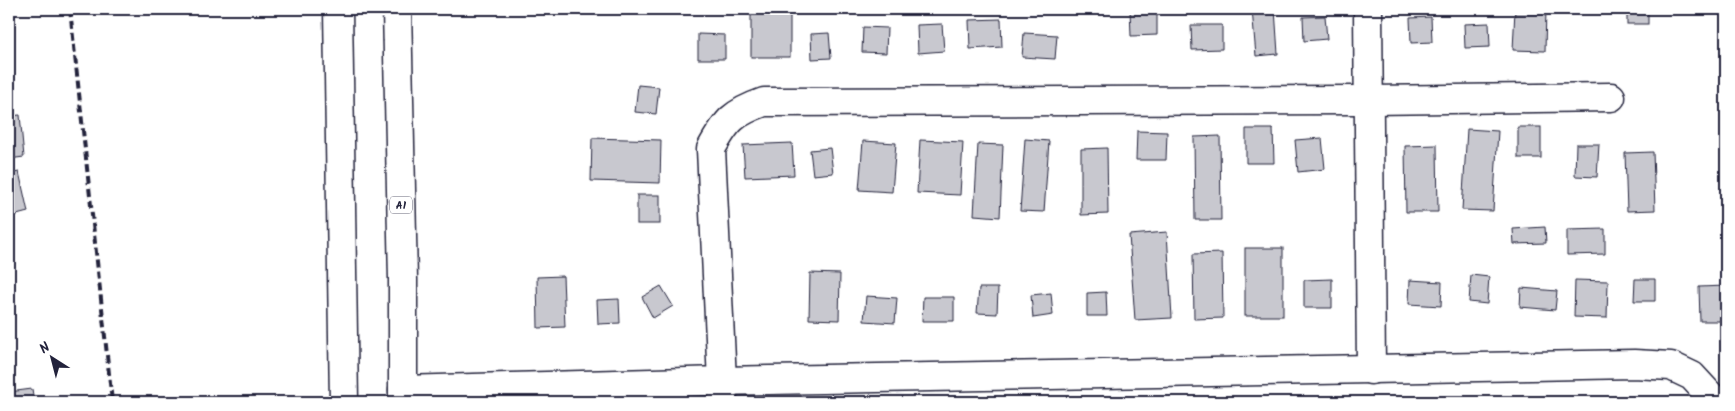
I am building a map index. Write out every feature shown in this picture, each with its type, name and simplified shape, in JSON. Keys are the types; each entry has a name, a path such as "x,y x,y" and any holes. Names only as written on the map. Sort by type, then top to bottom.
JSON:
{"main road":[{"path":"338,9 344,402"},
{"name":"A1","path":"397,9 403,280 403,396"},
{"path":"1368,9 1371,370"},
{"path":"722,392 711,148 723,127 742,110 764,102 1370,100 1611,96"},
{"path":"403,396 722,392 1042,374 1371,370 1634,364 1671,366 1692,376 1716,402"}],"building":[{"path":"751,9 790,9 790,57 751,57"},
{"path":"1130,9 1157,9 1157,35 1131,36"},
{"path":"1252,9 1275,9 1278,54 1256,56"},
{"path":"1515,9 1546,9 1545,51 1513,50"},
{"path":"1627,9 1648,9 1648,24 1627,24"},
{"path":"1325,16 1327,39 1304,41 1303,17"},
{"path":"1431,17 1432,42 1411,43 1410,18"},
{"path":"1001,19 1002,47 970,49 969,20"},
{"path":"1489,23 1490,47 1465,48 1464,24"},
{"path":"942,24 944,51 918,53 917,25"},
{"path":"1191,25 1222,25 1222,49 1192,50"},
{"path":"863,27 887,28 886,53 862,52"},
{"path":"829,33 831,58 812,59 811,34"},
{"path":"1024,33 1057,35 1055,59 1022,57"},
{"path":"698,34 725,35 725,59 698,59"},
{"path":"638,85 659,87 656,114 635,112"},
{"path":"20,115 24,157 9,159 9,116"},
{"path":"1518,127 1541,127 1541,158 1518,158"},
{"path":"1246,129 1273,129 1274,163 1246,163"},
{"path":"1467,129 1498,131 1493,211 1462,210"},
{"path":"1137,131 1167,132 1166,160 1136,160"},
{"path":"1220,136 1221,220 1195,220 1194,137"},
{"path":"592,138 661,140 660,183 591,181"},
{"path":"1322,138 1325,169 1298,172 1295,140"},
{"path":"1025,139 1049,141 1044,212 1020,211"},
{"path":"920,140 963,142 960,195 917,193"},
{"path":"863,141 896,143 892,192 859,190"},
{"path":"792,143 794,175 745,177 743,145"},
{"path":"978,144 1003,145 1000,217 974,215"},
{"path":"1576,144 1599,144 1597,177 1575,176"},
{"path":"1437,145 1438,212 1406,212 1405,146"},
{"path":"830,148 833,173 813,175 810,150"},
{"path":"1107,148 1108,214 1081,215 1081,149"},
{"path":"1653,152 1655,210 1627,211 1625,153"},
{"path":"19,172 28,212 9,217 9,174"},
{"path":"637,195 660,195 660,224 637,224"},
{"path":"1545,227 1546,243 1514,244 1513,229"},
{"path":"1605,229 1605,254 1567,255 1567,230"},
{"path":"1167,232 1172,318 1135,320 1129,235"},
{"path":"1245,248 1283,248 1283,316 1245,316"},
{"path":"1222,253 1223,318 1194,319 1193,254"},
{"path":"810,273 840,274 839,320 809,319"},
{"path":"1471,275 1489,277 1487,304 1469,302"},
{"path":"563,276 565,327 538,328 537,277"},
{"path":"1332,279 1332,308 1304,308 1304,280"},
{"path":"1635,279 1655,279 1655,301 1634,301"},
{"path":"1410,280 1442,282 1441,306 1409,304"},
{"path":"1575,280 1608,281 1607,318 1574,317"},
{"path":"661,286 673,306 653,318 642,297"},
{"path":"1726,286 1726,321 1700,321 1699,287"},
{"path":"979,288 998,288 997,314 977,313"},
{"path":"1521,288 1557,291 1555,310 1520,307"},
{"path":"1106,292 1107,316 1087,316 1087,293"},
{"path":"1051,293 1053,315 1033,318 1031,295"},
{"path":"866,296 897,298 895,323 864,321"},
{"path":"923,297 954,297 954,321 922,321"},
{"path":"619,299 620,323 598,324 597,300"},
{"path":"32,389 34,402 9,402 9,392"}],"railway":[{"path":"70,9 112,402"}]}
